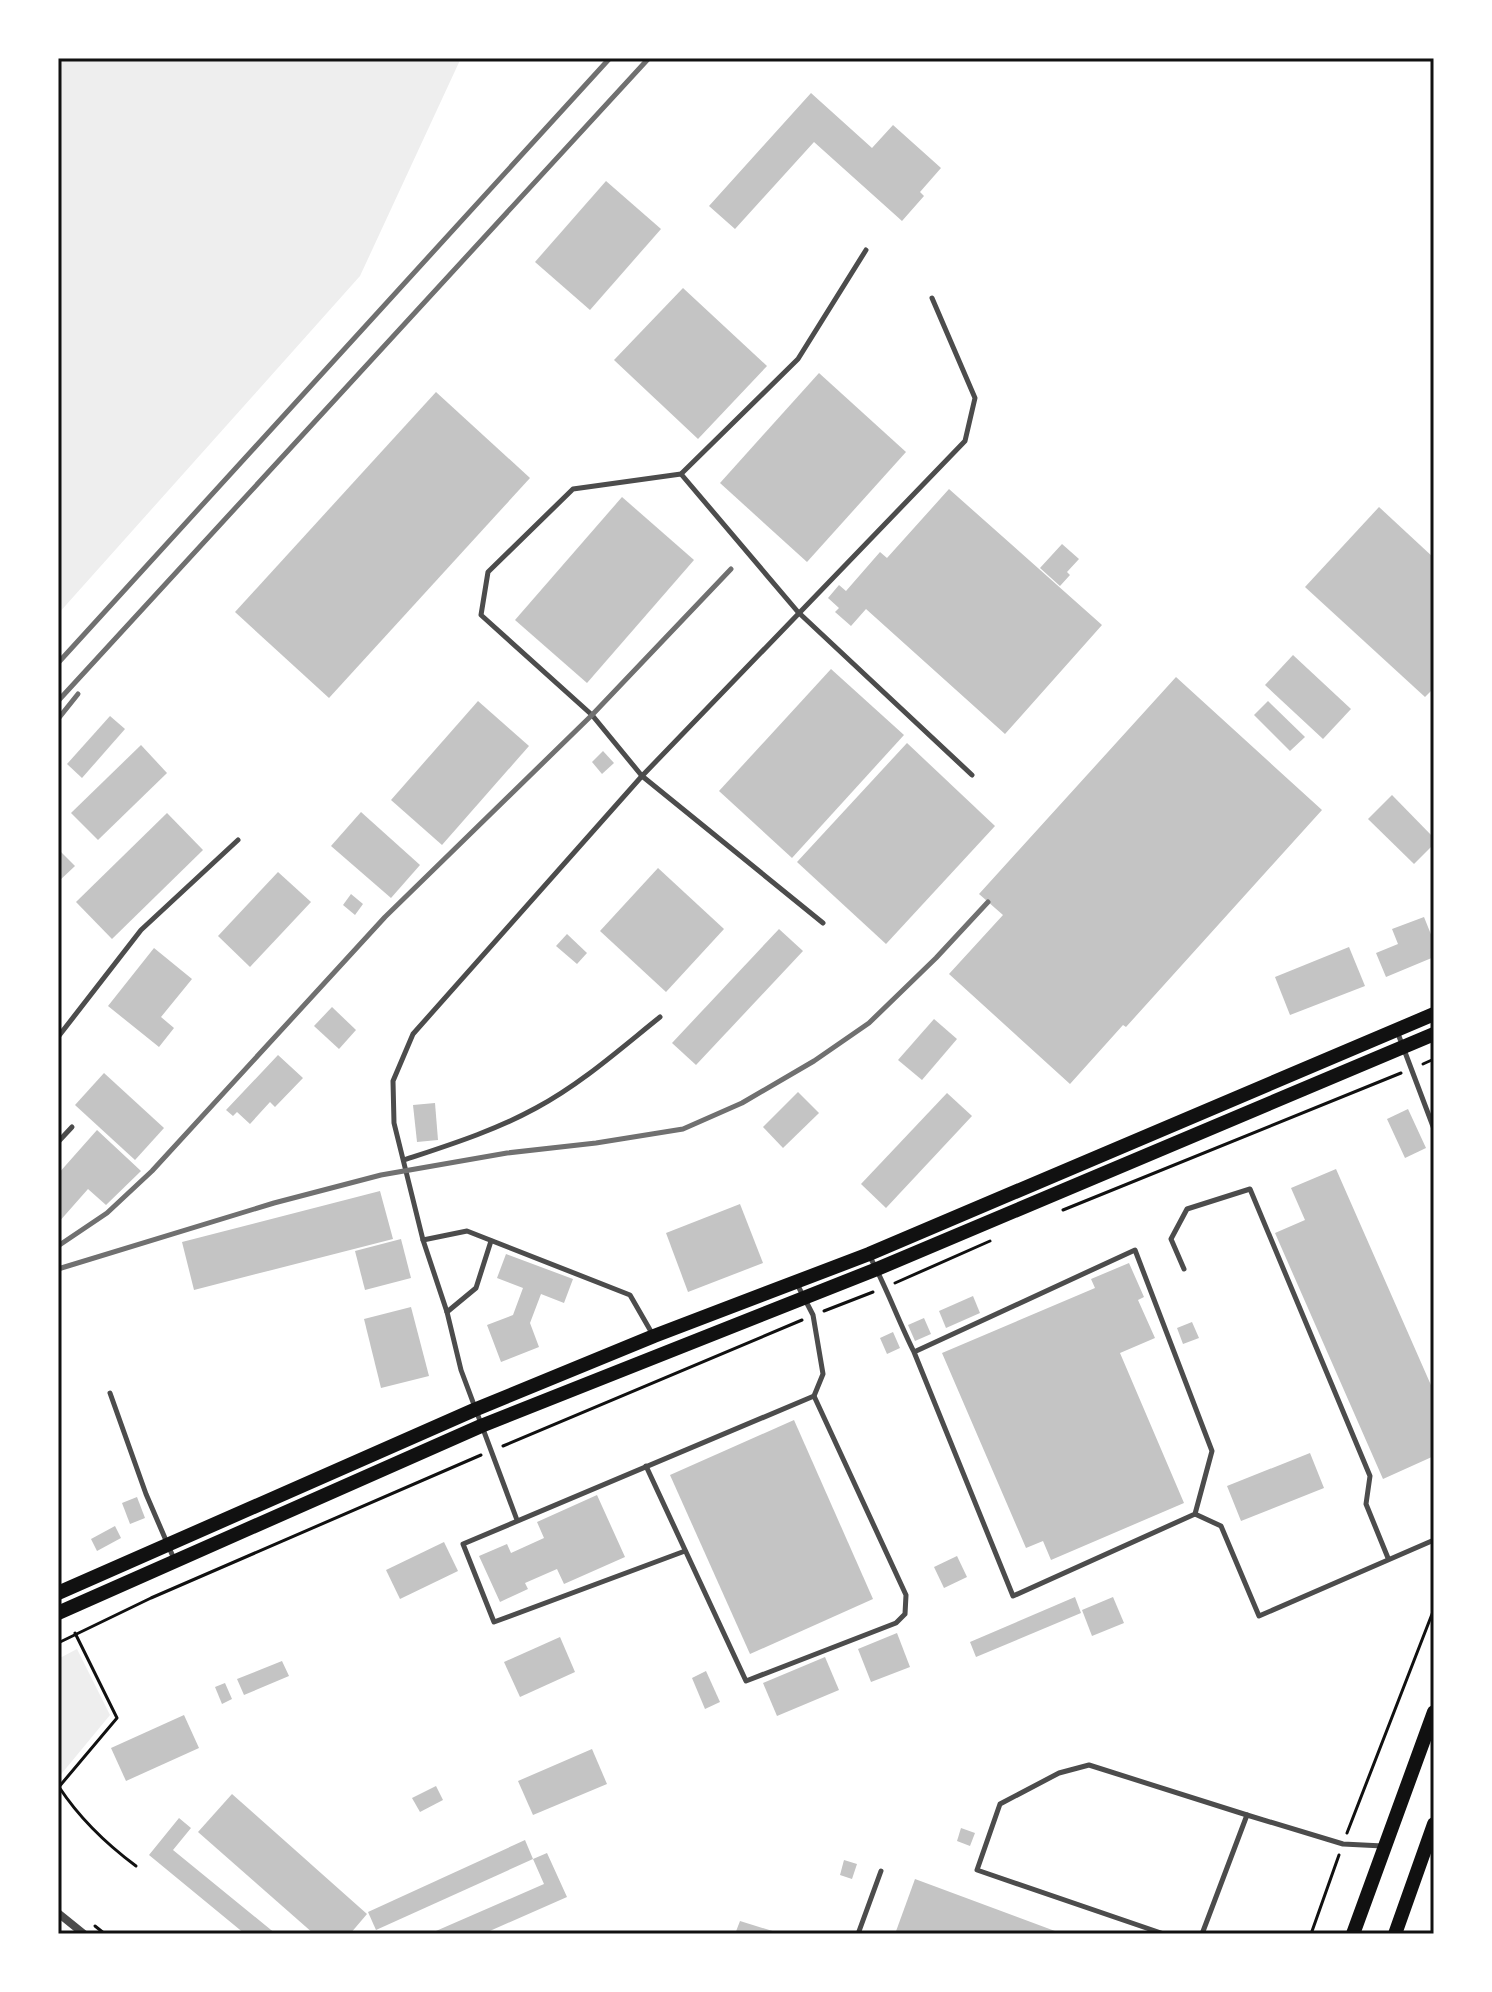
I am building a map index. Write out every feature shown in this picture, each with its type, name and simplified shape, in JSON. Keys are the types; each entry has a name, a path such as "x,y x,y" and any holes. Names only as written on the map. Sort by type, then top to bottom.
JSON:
{"main road":[{"path":"58,1593 474,1410 654,1336 869,1254 1434,1014"},
{"path":"58,1613 481,1426 877,1269 1434,1034"},
{"path":"1353,1934 1434,1712"},
{"path":"1395,1934 1434,1824"}],"street":[{"path":"58,1913 84,1934"}],"lane":[{"path":"823,923 642,776 592,715 481,615 488,572 573,489 681,474 798,359 866,250"},
{"path":"517,1520 474,1410 423,1240 394,1123 393,1081 413,1034 642,776 965,441 975,398 932,298"},
{"path":"681,474 798,612 972,775"},
{"path":"58,1037 141,930 238,840"},
{"path":"404,1160 492,1130 539,1107 584,1077 660,1017"},
{"path":"1396,1030 1434,1129"},
{"path":"58,1142 72,1127"},
{"path":"1184,1269 1171,1239 1187,1209 1250,1189 1370,1476 1366,1504 1388,1558"},
{"path":"423,1240 467,1231 630,1295 654,1336"},
{"path":"447,1312 476,1288 491,1241"},
{"path":"914,1352 1135,1250 1212,1451 1195,1514"},
{"path":"869,1254 914,1352 1013,1596 1195,1514 1221,1526 1259,1616 1434,1540"},
{"path":"685,1551 494,1622 463,1544 814,1396 823,1374 813,1315 796,1281"},
{"path":"110,1393 146,1494 174,1560"},
{"path":"646,1466 746,1681 896,1623 905,1614 906,1595 814,1396"},
{"path":"1164,1934 977,1870 1000,1804 1059,1773 1089,1765 1343,1844 1384,1847"},
{"path":"1202,1934 1247,1815"},
{"path":"858,1934 881,1871"}],"path":[{"path":"1060,1211 1434,1059"},
{"path":"58,1643 492,1450 992,1240"},
{"path":"1311,1934 1434,1609"},
{"path":"75,1633 117,1718 58,1788 75,1812 136,1866"}],"shaded area":[{"path":"58,58 461,58 360,276 58,614"},
{"path":"77,1649 110,1715 58,1778 58,1659"}],"building":[{"path":"811,93 872,148 893,125 941,168 920,192 924,196 902,221 814,142 735,229 709,206"},
{"path":"606,181 661,229 590,310 535,262"},
{"path":"683,288 767,366 698,439 614,360"},
{"path":"819,373 906,452 807,562 720,483"},
{"path":"436,392 530,478 329,698 235,612"},
{"path":"949,489 1102,625 1005,734 866,609 851,626 835,612 839,608 828,598 839,585 846,591 880,552 887,558"},
{"path":"622,497 694,560 587,683 515,620"},
{"path":"1379,507 1434,558 1434,688 1425,697 1305,587"},
{"path":"1062,544 1079,559 1060,586 1040,568"},
{"path":"1293,655 1351,709 1323,739 1265,685"},
{"path":"831,669 904,735 792,858 719,791"},
{"path":"1176,677 1322,810 1126,1027 1123,1025 1070,1084 949,974 1003,915 979,894"},
{"path":"478,701 529,746 442,845 391,800"},
{"path":"1268,701 1305,737 1290,751 1254,715"},
{"path":"110,716 125,729 82,778 67,764"},
{"path":"907,743 995,826 886,944 797,862"},
{"path":"141,745 167,773 98,840 71,813"},
{"path":"603,751 614,763 602,774 592,762"},
{"path":"1392,795 1434,838 1434,844 1414,864 1368,819"},
{"path":"361,812 420,865 391,898 331,846"},
{"path":"167,813 203,850 112,939 76,902"},
{"path":"58,849 75,866 58,882"},
{"path":"658,868 724,929 666,992 600,931"},
{"path":"278,872 311,902 250,967 218,936"},
{"path":"351,894 363,904 355,915 343,905"},
{"path":"1424,917 1434,942 1434,957 1386,977 1376,953 1398,944 1392,929"},
{"path":"779,929 803,951 696,1065 672,1043"},
{"path":"567,934 587,953 577,964 556,946"},
{"path":"1349,947 1365,986 1290,1015 1275,977"},
{"path":"154,948 192,979 161,1017 174,1028 159,1047 108,1006"},
{"path":"332,1007 356,1030 339,1049 314,1026"},
{"path":"934,1019 957,1039 922,1080 898,1060"},
{"path":"278,1055 303,1078 275,1107 270,1102 250,1124 237,1112 233,1116 226,1110"},
{"path":"104,1073 164,1128 135,1160 75,1105"},
{"path":"798,1092 819,1113 783,1148 763,1127"},
{"path":"947,1093 972,1116 886,1208 861,1184"},
{"path":"435,1103 438,1140 417,1142 413,1105"},
{"path":"1408,1109 1426,1148 1405,1158 1387,1119"},
{"path":"97,1130 141,1171 106,1205 88,1189 58,1223 58,1174"},
{"path":"1336,1169 1434,1392 1434,1456 1383,1479 1275,1233 1305,1220 1291,1188"},
{"path":"380,1191 393,1239 194,1290 182,1242"},
{"path":"740,1204 763,1263 688,1292 666,1233"},
{"path":"401,1239 411,1278 365,1290 355,1251"},
{"path":"506,1254 573,1279 564,1303 541,1294 530,1323 539,1347 501,1362 487,1325 513,1315 523,1288 497,1278"},
{"path":"1129,1263 1144,1297 1138,1300 1155,1338 1120,1353 1184,1503 1051,1560 1043,1541 1026,1548 942,1353 1095,1288 1091,1279"},
{"path":"973,1296 980,1313 946,1328 939,1311"},
{"path":"411,1307 429,1376 381,1388 364,1319"},
{"path":"924,1318 931,1334 915,1341 908,1325"},
{"path":"1192,1322 1199,1338 1183,1344 1177,1328"},
{"path":"893,1332 900,1348 887,1354 880,1338"},
{"path":"794,1420 873,1599 750,1654 670,1475"},
{"path":"1310,1453 1324,1488 1241,1521 1227,1486"},
{"path":"597,1495 625,1557 564,1584 557,1569 525,1583 528,1589 500,1602 479,1556 507,1544 511,1553 544,1538 537,1522"},
{"path":"137,1497 145,1518 130,1524 122,1503"},
{"path":"115,1526 121,1538 97,1551 91,1539"},
{"path":"444,1542 458,1571 400,1599 386,1570"},
{"path":"957,1556 967,1577 944,1588 934,1567"},
{"path":"1075,1597 1081,1613 976,1657 970,1642"},
{"path":"1113,1597 1124,1623 1092,1636 1082,1610"},
{"path":"897,1633 910,1667 871,1682 858,1649"},
{"path":"560,1637 575,1672 520,1697 504,1662"},
{"path":"825,1657 839,1690 777,1716 763,1683"},
{"path":"282,1661 289,1676 244,1695 237,1679"},
{"path":"706,1671 720,1702 705,1709 692,1678"},
{"path":"225,1683 232,1699 222,1704 215,1687"},
{"path":"184,1715 199,1748 126,1781 111,1748"},
{"path":"592,1749 607,1784 533,1815 518,1781"},
{"path":"436,1786 443,1800 420,1812 412,1798"},
{"path":"232,1794 367,1914 350,1934 314,1934 198,1832"},
{"path":"179,1818 191,1828 173,1850 276,1934 245,1934 149,1855"},
{"path":"961,1828 975,1833 970,1846 957,1841"},
{"path":"525,1840 533,1859 376,1930 368,1912"},
{"path":"547,1853 567,1897 483,1934 429,1934 544,1884 533,1859"},
{"path":"844,1860 857,1864 852,1879 840,1875"},
{"path":"915,1879 1063,1934 895,1934"},
{"path":"740,1921 779,1933 779,1934 735,1934"}],"railway":[{"path":"58,663 610,58"},
{"path":"58,701 649,58"},
{"path":"58,1246 107,1213 152,1171 385,917 592,715 731,569"},
{"path":"58,719 78,694"},
{"path":"58,1269 274,1203 381,1175 507,1153 683,1129 742,1103 814,1061 869,1023 988,902"}]}
